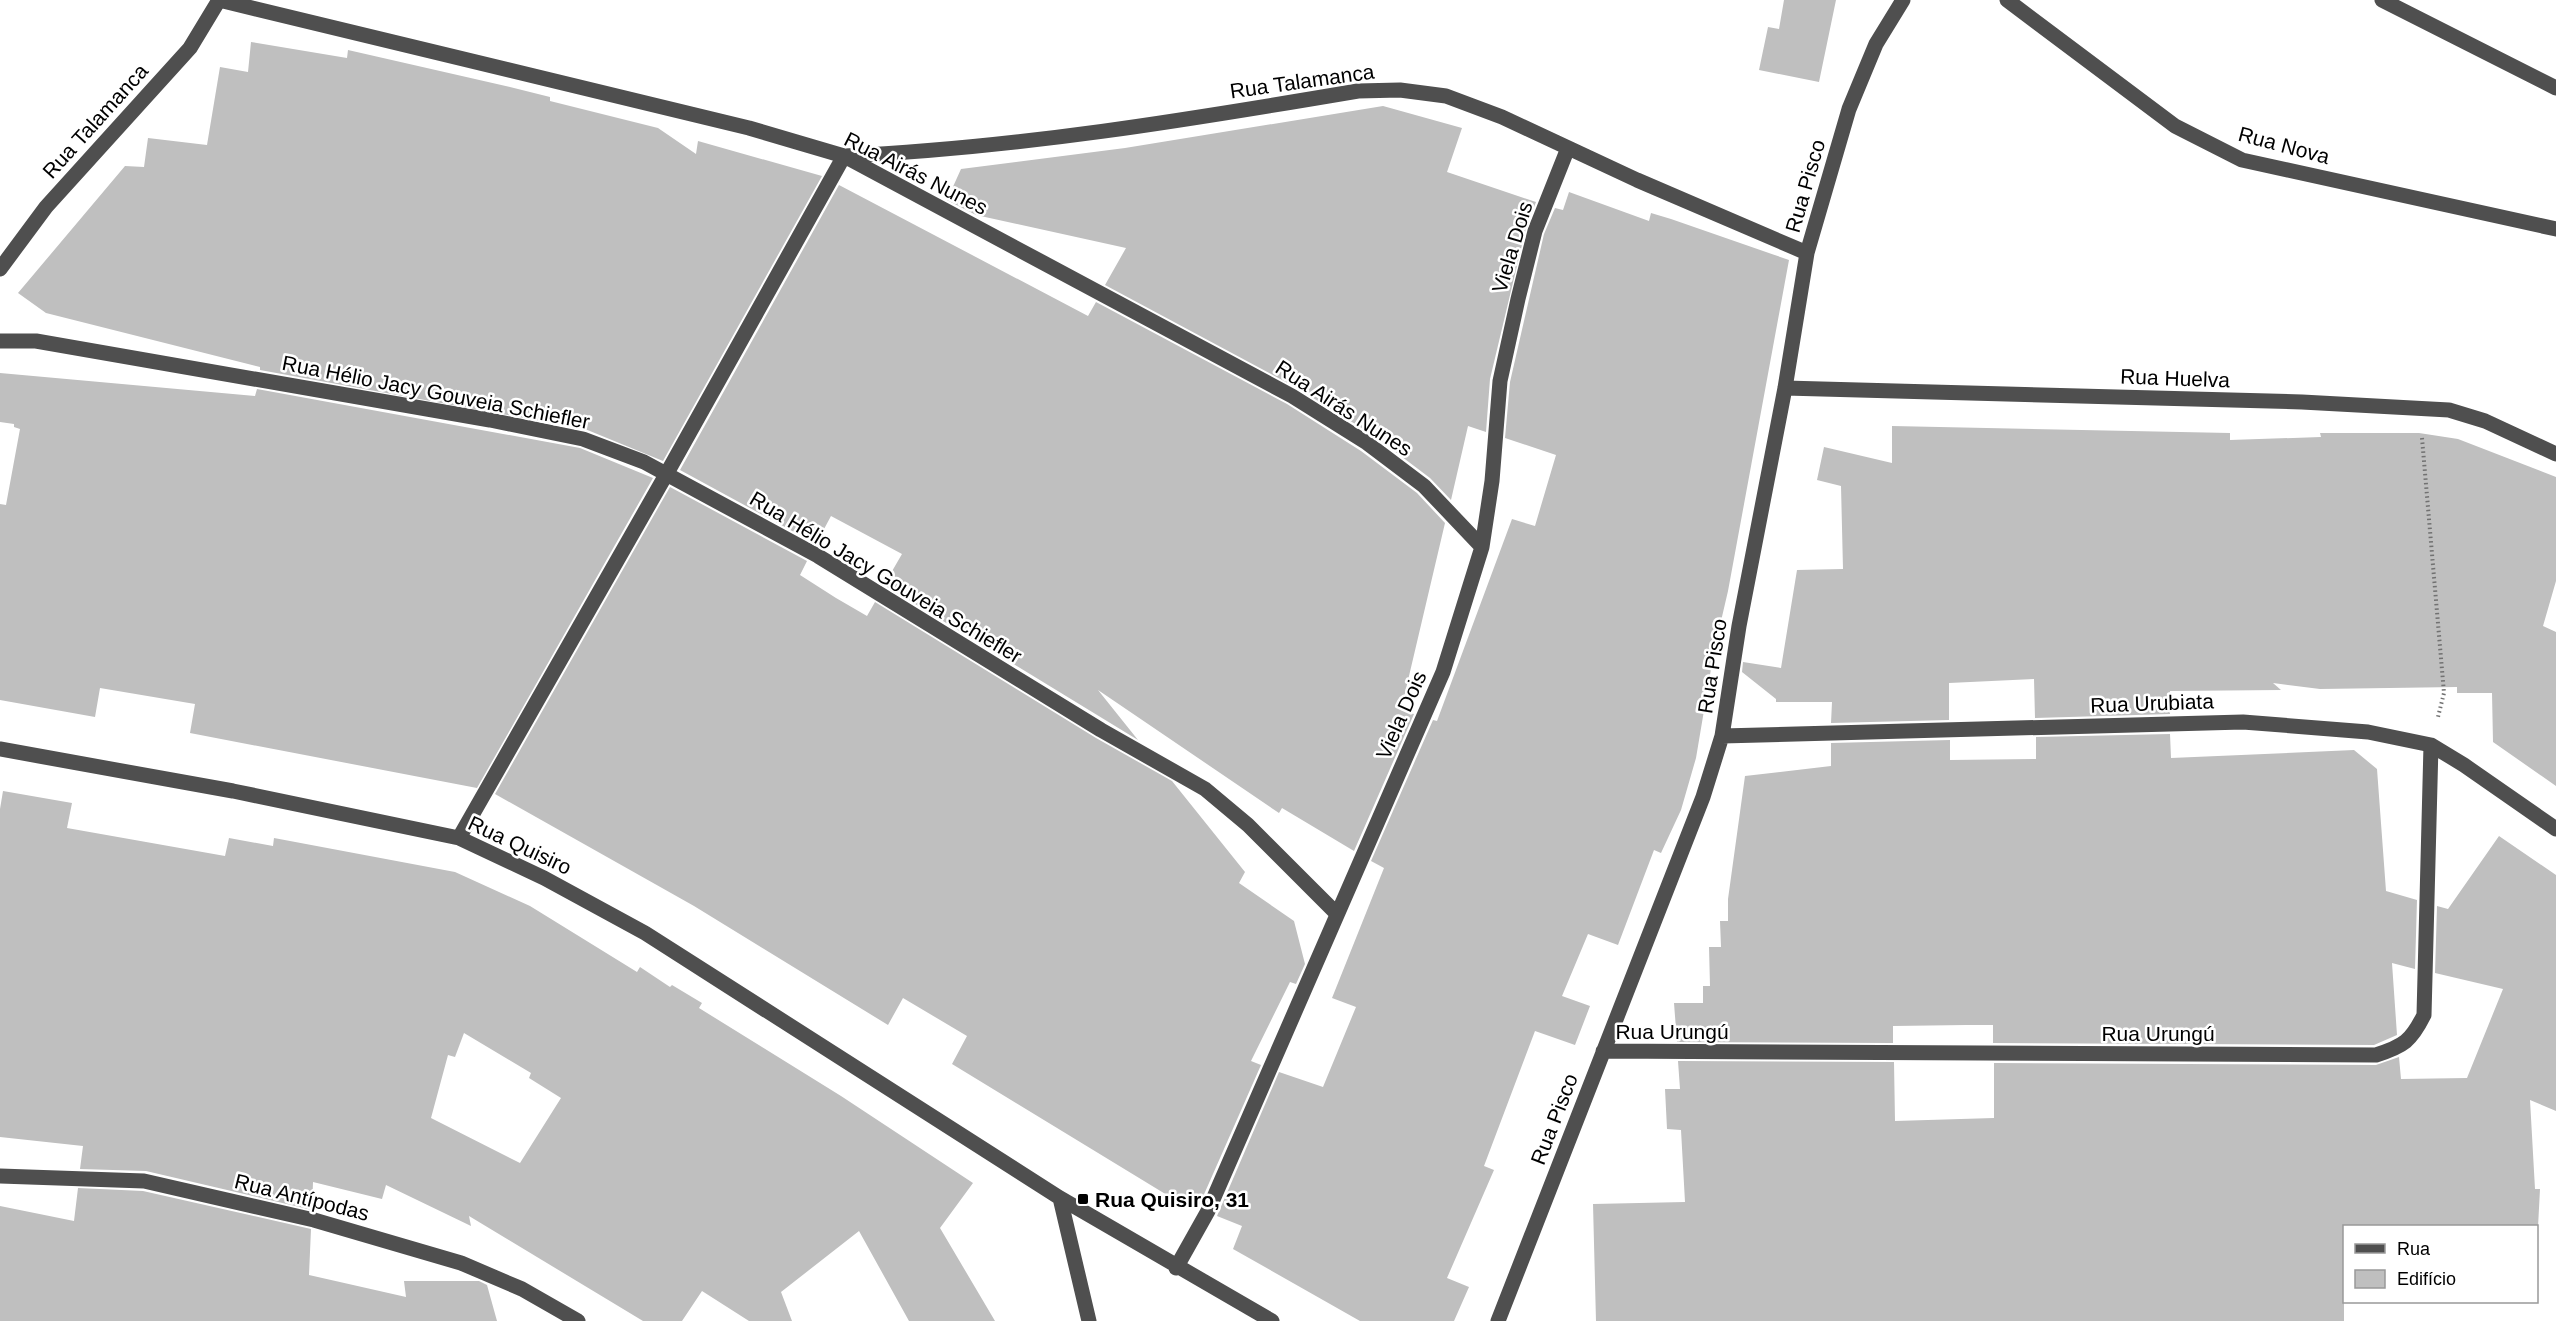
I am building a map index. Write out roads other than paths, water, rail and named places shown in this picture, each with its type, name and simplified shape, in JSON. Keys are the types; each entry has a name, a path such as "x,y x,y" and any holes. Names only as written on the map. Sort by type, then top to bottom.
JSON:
{"street":[{"name":"Rua Talamanca","path":"0,269 46,207 190,48 219,0"},
{"name":"Rua Airás Nunes","path":"219,0 738,125 844,156 1292,396 1367,443 1424,486 1482,547"},
{"name":"Rua Pisco","path":"1498,1321 1703,796 1722,736 1739,626 1785,388 1807,252 1849,110 1876,44 1903,0"},
{"name":"Rua Nova","path":"2007,0 2175,126 2242,160 2556,229"},
{"path":"2382,0 2556,88"},
{"name":"Rua Talamanca","path":"844,156 933,151 1064,138 1358,91 1400,90 1446,96 1502,117 1807,252"},
{"name":"Viela Dois","path":"1176,1268 1208,1211 1443,672 1482,547 1492,481 1500,381 1515,311 1535,231 1568,148"},
{"path":"459,838 844,156"},
{"name":"Rua Hélio Jacy Gouveia Schiefler","path":"0,341 36,341 490,420 583,439 667,473 818,556 1101,730 1205,789 1248,825 1337,914"},
{"name":"Rua Huelva","path":"1785,388 2449,410 2485,421 2556,453"},
{"name":"Rua Urubiata","path":"1722,736 2243,722 2368,732 2431,745 2556,829"},
{"name":"Rua Urungú","path":"1603,1051 2376,1055 2401,1047 2415,1034 2424,1015 2431,745"},
{"name":"Rua Quisiro","path":"0,749 232,791 459,838 544,878 645,933 1060,1198 1176,1268 1272,1321"},
{"name":"Rua Antípodas","path":"0,1176 144,1181 314,1220 461,1263 522,1289 578,1321"},
{"path":"1060,1198 1089,1321"}],"place":[{"name":"Rua Quisiro, 31","path":"1083,1199"}]}
